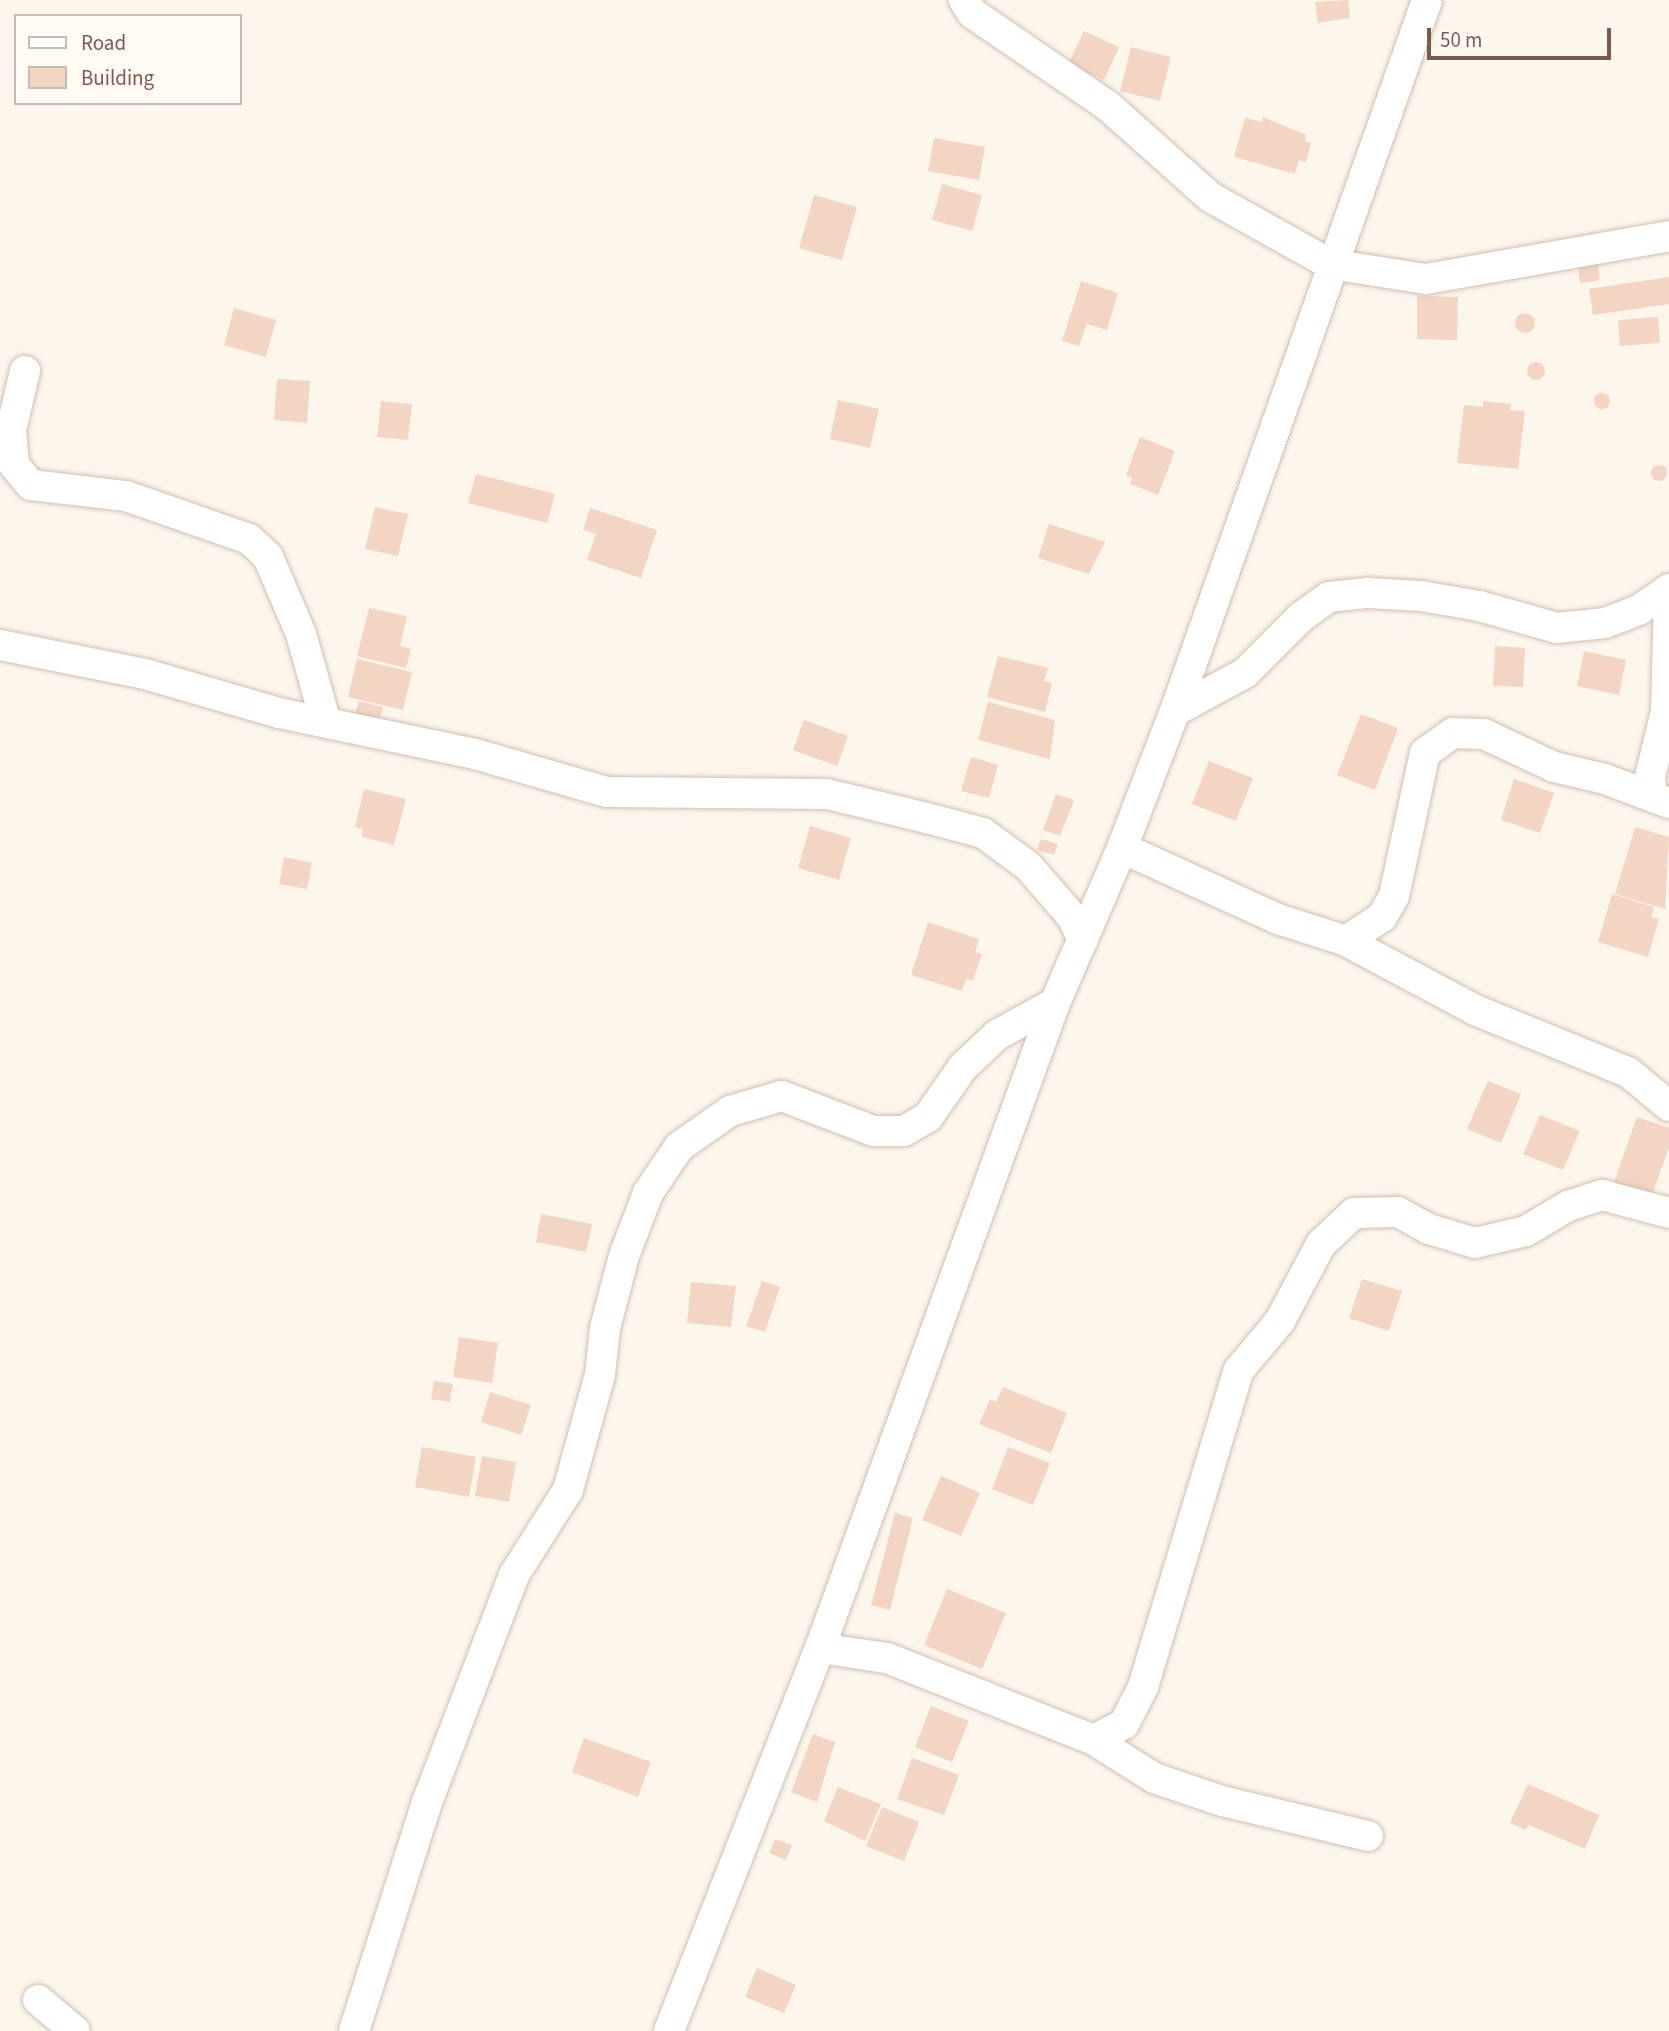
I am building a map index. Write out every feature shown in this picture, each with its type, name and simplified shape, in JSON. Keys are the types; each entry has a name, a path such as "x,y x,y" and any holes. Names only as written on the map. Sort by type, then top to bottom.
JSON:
{"street":[{"path":"964,0 972,13 1108,106 1210,197 1330,264 1426,279 1669,236"},
{"path":"669,2031 820,1648 1055,1003 1122,848 1175,711 1330,264 1427,0"},
{"path":"25,371 11,430 14,465 31,485 126,496 249,539 268,557 301,634 326,723"},
{"path":"1175,711 1245,673 1301,617 1329,597 1368,593 1421,596 1479,606 1557,628 1605,623 1639,610 1669,589"},
{"path":"1660,800 1651,768 1666,711 1669,596"},
{"path":"0,645 145,674 326,723 475,754 607,792 827,794 983,833 1028,866 1073,918 1083,940"},
{"path":"1346,941 1382,917 1394,895 1425,752 1453,733 1484,734 1554,767 1660,800"},
{"path":"1122,848 1278,919 1346,941 1475,1010 1628,1072 1669,1106"},
{"path":"354,2031 428,1802 514,1575 568,1490 600,1375 605,1328 624,1255 648,1193 679,1147 730,1111 782,1096 873,1131 904,1131 928,1117 963,1068 997,1035 1055,1003"},
{"path":"1094,1740 1124,1724 1143,1687 1239,1370 1280,1321 1321,1244 1354,1213 1398,1212 1429,1229 1475,1243 1526,1231 1568,1206 1602,1195 1669,1213"},
{"path":"820,1648 887,1658 1094,1740 1124,1755 1154,1778 1222,1801 1368,1836"},
{"path":"38,2000 75,2031"}],"building":[{"path":"1348,0 1350,18 1318,23 1315,2"},
{"path":"1084,31 1119,47 1104,80 1068,64"},
{"path":"1131,47 1171,57 1160,101 1120,91"},
{"path":"1263,117 1306,135 1305,141 1311,143 1306,162 1299,160 1295,174 1234,157 1245,118 1262,122"},
{"path":"934,138 985,147 979,180 928,171"},
{"path":"942,184 982,195 972,231 932,220"},
{"path":"814,195 857,207 842,260 799,248"},
{"path":"1598,262 1600,280 1580,283 1578,266"},
{"path":"1669,277 1669,304 1593,315 1589,289"},
{"path":"1081,281 1118,293 1107,330 1087,324 1079,346 1062,341"},
{"path":"1417,296 1458,297 1457,340 1417,339"},
{"path":"234,308 276,320 266,357 224,345"},
{"path":"1525,313 1532,316 1535,323 1532,330 1525,333 1518,330 1515,323 1518,316"},
{"path":"1658,317 1660,343 1620,346 1618,320"},
{"path":"1532,362 1540,362 1545,371 1543,378 1532,380 1527,375 1527,367"},
{"path":"277,379 310,381 307,423 274,420"},
{"path":"1602,393 1608,395 1608,407 1602,409 1596,407 1594,401 1596,395"},
{"path":"838,400 879,409 870,448 830,439"},
{"path":"381,401 412,404 408,440 377,437"},
{"path":"1483,401 1511,404 1510,410 1525,411 1518,469 1457,463 1464,405 1483,407"},
{"path":"1140,437 1175,451 1158,495 1130,484 1132,478 1126,475"},
{"path":"1659,465 1667,473 1659,481 1651,473"},
{"path":"476,474 555,494 547,523 468,503"},
{"path":"375,507 408,514 398,556 365,549"},
{"path":"590,508 657,530 641,578 587,560 596,534 583,530"},
{"path":"1049,524 1105,542 1089,574 1038,558"},
{"path":"369,608 407,616 400,646 411,649 406,668 357,656"},
{"path":"1495,646 1525,648 1523,687 1493,686"},
{"path":"1584,651 1626,660 1619,695 1577,686"},
{"path":"998,656 1048,668 1044,681 1052,683 1045,712 987,697"},
{"path":"357,659 412,672 403,710 348,697"},
{"path":"359,701 383,707 379,721 355,715"},
{"path":"988,702 1055,720 1050,759 978,740"},
{"path":"1361,714 1398,728 1375,790 1337,775"},
{"path":"804,720 848,736 837,766 793,750"},
{"path":"971,757 998,765 989,798 961,791"},
{"path":"1209,761 1253,778 1236,821 1192,804"},
{"path":"1514,779 1554,793 1540,833 1501,820"},
{"path":"364,789 406,799 394,845 362,837 363,829 355,827"},
{"path":"1056,794 1074,800 1060,836 1043,830"},
{"path":"810,826 851,838 839,880 798,868"},
{"path":"1635,827 1669,837 1665,909 1615,894"},
{"path":"1041,839 1058,844 1054,855 1037,850"},
{"path":"284,857 312,863 307,889 279,884"},
{"path":"1612,894 1654,907 1651,917 1659,919 1648,957 1598,942"},
{"path":"928,922 979,939 975,952 982,954 973,981 966,979 962,991 911,975"},
{"path":"1488,1081 1521,1094 1501,1143 1467,1129"},
{"path":"1540,1115 1580,1131 1563,1170 1523,1154"},
{"path":"1637,1117 1669,1128 1669,1148 1652,1195 1614,1182"},
{"path":"541,1214 592,1224 586,1252 536,1242"},
{"path":"1362,1279 1402,1291 1389,1331 1349,1318"},
{"path":"762,1281 780,1287 765,1332 746,1326"},
{"path":"691,1282 736,1286 731,1327 687,1323"},
{"path":"459,1337 498,1343 492,1383 453,1377"},
{"path":"434,1381 453,1384 450,1402 431,1399"},
{"path":"1003,1387 1067,1413 1051,1453 979,1424 990,1399 996,1402"},
{"path":"490,1392 531,1405 521,1435 481,1422"},
{"path":"422,1447 476,1457 469,1497 415,1487"},
{"path":"1008,1447 1050,1463 1033,1505 992,1489"},
{"path":"482,1456 516,1462 509,1502 475,1496"},
{"path":"941,1476 980,1493 961,1536 922,1520"},
{"path":"895,1513 913,1518 890,1610 871,1605"},
{"path":"947,1589 1006,1613 982,1669 924,1645"},
{"path":"931,1706 969,1721 952,1762 915,1747"},
{"path":"813,1734 835,1742 817,1802 791,1792"},
{"path":"584,1738 651,1762 638,1797 572,1772"},
{"path":"912,1758 959,1775 944,1815 897,1799"},
{"path":"1528,1784 1599,1815 1585,1849 1529,1825 1526,1830 1510,1823"},
{"path":"838,1787 881,1804 865,1841 824,1821"},
{"path":"882,1807 919,1822 904,1861 866,1846"},
{"path":"775,1839 792,1845 786,1860 769,1853"},
{"path":"757,1968 796,1985 784,2013 745,1997"}]}
